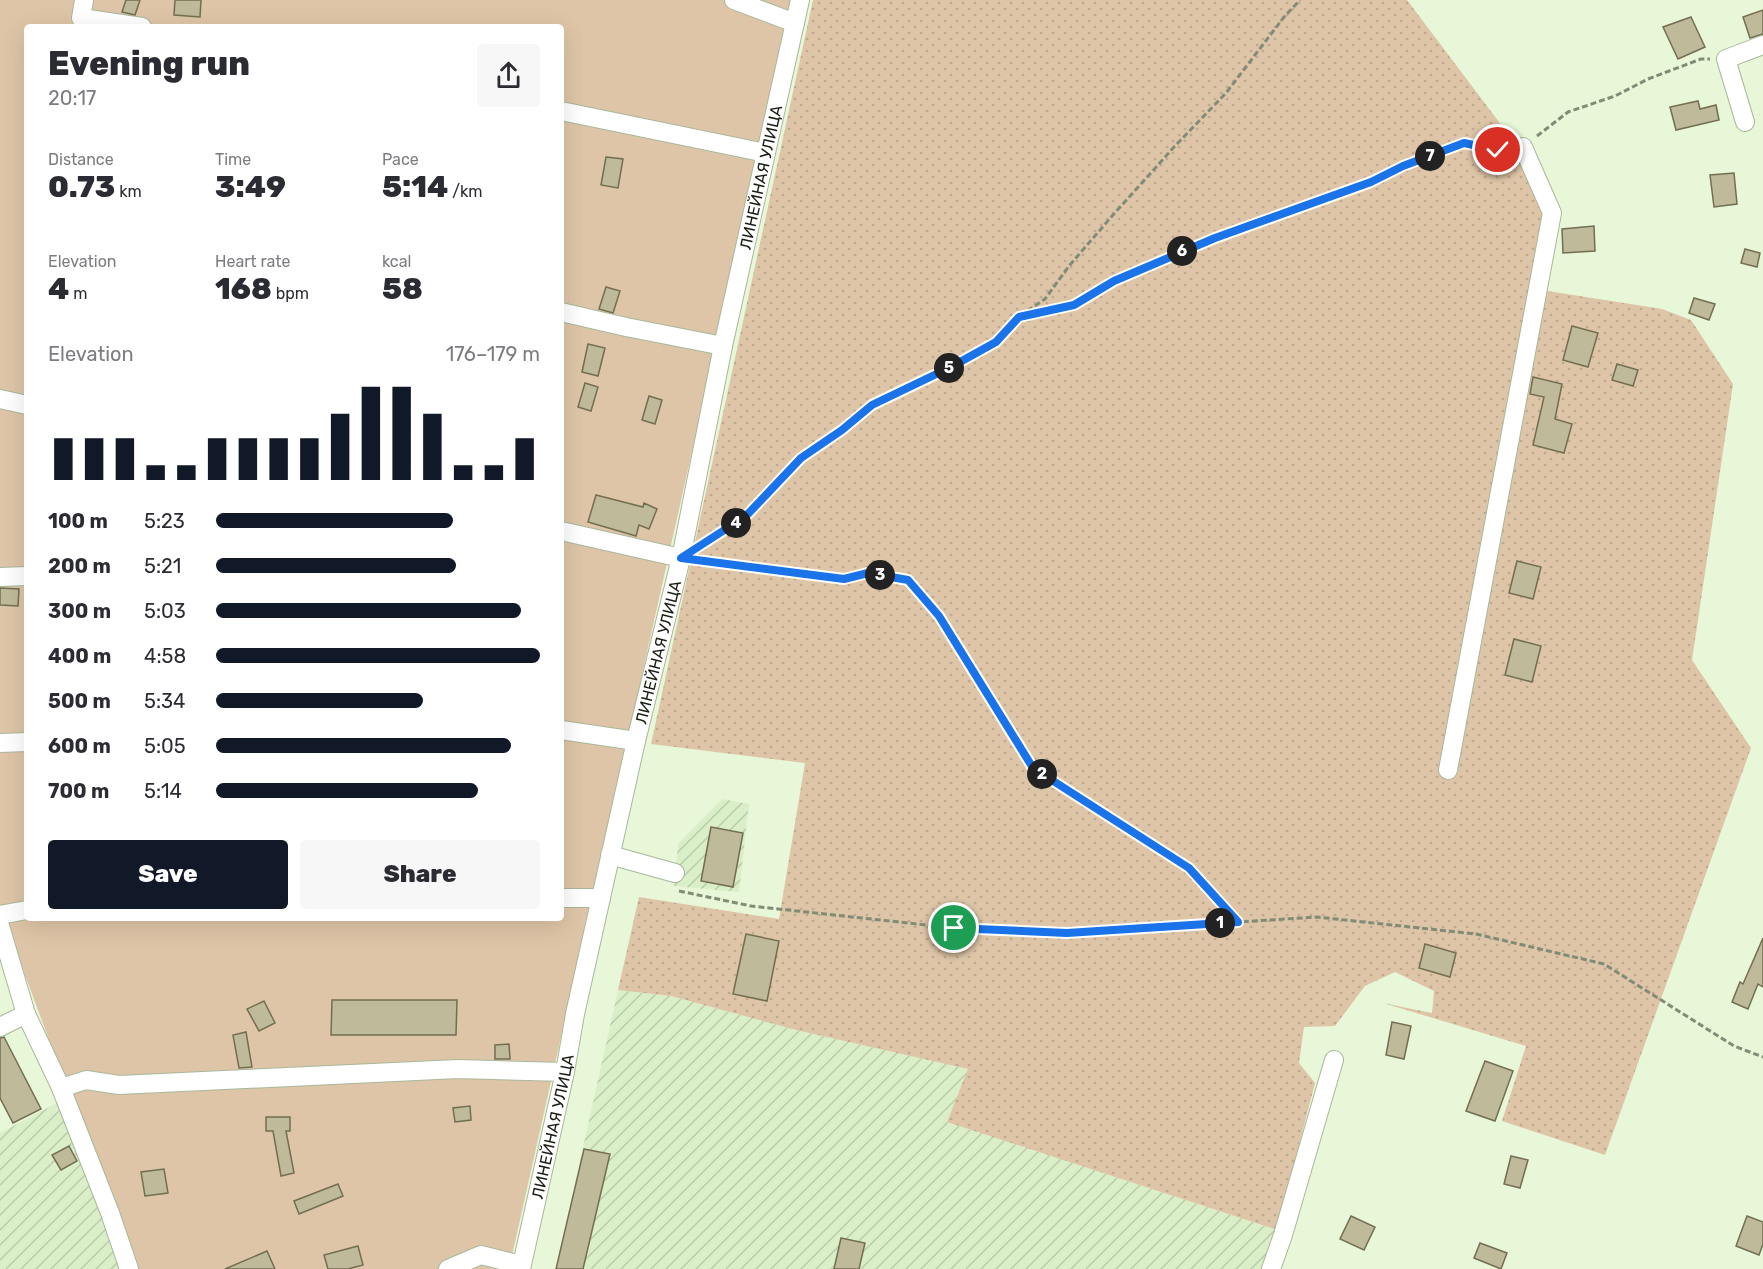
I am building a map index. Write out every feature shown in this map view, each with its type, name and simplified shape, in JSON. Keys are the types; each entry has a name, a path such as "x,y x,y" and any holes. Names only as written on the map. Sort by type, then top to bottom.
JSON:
{"street":[{"path":"734,0 795,23"},
{"name":"ЛИНЕЙНАЯ УЛИЦА","path":"521,1267 565,1072 575,1014 610,855 681,558 723,346 800,0"},
{"path":"81,15 127,24"},
{"path":"1745,122 1726,59 1763,45"},
{"path":"564,112 766,153"},
{"path":"1448,770 1552,213 1523,147"},
{"path":"564,313 723,346"},
{"path":"0,399 24,404"},
{"path":"564,532 681,558"},
{"path":"0,577 24,576"},
{"path":"564,730 636,741"},
{"path":"0,743 24,742"},
{"path":"610,855 674,881"},
{"path":"564,898 601,898"},
{"path":"0,915 24,911"},
{"path":"0,926 26,1014 61,1088 110,1213 129,1269"},
{"path":"0,1027 26,1014"},
{"path":"1271,1269 1334,1060"},
{"path":"61,1088 86,1080 119,1085 458,1069 565,1072"},
{"path":"448,1269 481,1255 521,1267"}],"path":[{"path":"681,558 746,516 801,458 842,430 872,405 951,367 996,342 1019,317 1045,299 1113,215 1226,93 1284,17 1300,0"},
{"path":"1019,317 1074,305 1114,281 1215,238 1371,182 1403,166 1464,143 1498,150 1523,147 1568,112 1615,96 1648,79 1701,59 1726,59"},
{"path":"681,558 844,579 868,573 908,580 939,616 1033,768 1189,868 1238,922"},
{"path":"674,881 751,906 954,928 1067,933 1317,917 1476,934 1604,964 1734,1046 1763,1057"}],"shaded area":[{"path":"0,0 793,0 509,1269 129,1269 70,1096 0,908"},
{"path":"813,0 1407,0 1502,126 1544,210 1535,289 1662,309 1691,320 1733,384 1692,660 1751,748 1605,1155 1502,1121 1526,1046 1383,1003 1432,1013 1434,991 1395,972 1365,986 1335,1026 1304,1027 1299,1063 1315,1083 1277,1230 947,1122 968,1069 796,1030 671,996 618,990 639,897 779,919 805,763 651,744"},
{"path":"722,799 749,804 739,892 674,886 678,844"},
{"path":"618,990 671,996 796,1030 969,1069 947,1122 1277,1230 1262,1269 556,1269"},
{"path":"70,1096 129,1269 0,1269 0,1133"}],"building":[{"path":"126,0 140,0 135,15 122,12"},
{"path":"175,0 201,0 200,17 174,15"},
{"path":"1763,10 1763,34 1750,38 1743,17"},
{"path":"1691,17 1705,47 1678,59 1663,27"},
{"path":"1698,101 1700,109 1716,105 1719,120 1676,130 1670,107"},
{"path":"606,157 623,159 618,188 601,185"},
{"path":"1734,173 1737,204 1714,207 1710,175"},
{"path":"1594,226 1595,251 1563,253 1562,229"},
{"path":"1745,249 1760,253 1757,267 1741,263"},
{"path":"606,287 620,291 613,313 599,309"},
{"path":"1694,298 1715,304 1709,320 1689,313"},
{"path":"1572,326 1598,333 1588,367 1563,360"},
{"path":"588,344 605,348 598,376 582,372"},
{"path":"1617,364 1638,370 1633,386 1612,380"},
{"path":"1533,377 1562,384 1555,419 1572,424 1564,453 1533,445 1544,397 1530,394"},
{"path":"585,383 598,387 591,411 578,407"},
{"path":"649,396 662,400 655,424 642,420"},
{"path":"596,495 643,507 644,503 657,509 649,529 639,525 636,536 588,522"},
{"path":"1517,561 1541,567 1533,599 1509,593"},
{"path":"0,588 19,589 18,606 0,605"},
{"path":"1514,639 1541,646 1532,682 1505,675"},
{"path":"711,827 743,833 733,887 701,881"},
{"path":"746,934 779,941 767,1001 733,994"},
{"path":"1763,938 1763,987 1758,984 1748,1009 1732,1002 1740,982 1743,984"},
{"path":"1425,944 1456,953 1450,977 1419,968"},
{"path":"332,1000 457,1000 456,1035 331,1035"},
{"path":"264,1001 275,1023 259,1031 247,1009"},
{"path":"1392,1022 1411,1026 1404,1059 1386,1055"},
{"path":"246,1032 252,1067 239,1068 233,1035"},
{"path":"4,1037 41,1109 13,1123 0,1098 0,1038"},
{"path":"509,1044 510,1059 495,1059 495,1045"},
{"path":"1485,1061 1513,1071 1495,1121 1466,1111"},
{"path":"470,1106 471,1120 455,1122 453,1108"},
{"path":"266,1117 290,1117 290,1131 286,1131 294,1173 281,1176 273,1131 266,1131"},
{"path":"69,1146 77,1161 61,1170 52,1155"},
{"path":"584,1149 610,1154 583,1269 556,1269"},
{"path":"1511,1156 1528,1160 1520,1188 1504,1184"},
{"path":"164,1169 168,1193 145,1196 141,1172"},
{"path":"338,1184 343,1196 299,1214 294,1201"},
{"path":"1351,1216 1375,1227 1364,1250 1340,1239"},
{"path":"1747,1216 1763,1222 1763,1244 1759,1255 1736,1246"},
{"path":"841,1238 865,1243 859,1269 834,1269"},
{"path":"1480,1243 1507,1253 1501,1269 1474,1258"},
{"path":"358,1246 363,1265 348,1269 328,1269 324,1255"},
{"path":"267,1251 275,1269 225,1269"}],"route":[{"path":"954,928 1067,933 1238,922 1189,868 1033,768 939,616 908,580 868,573 844,579 681,558 746,516 801,458 842,430 872,405 951,367 996,342 1019,317 1074,305 1114,281 1215,238 1371,182 1403,166 1464,143 1498,150"}]}
